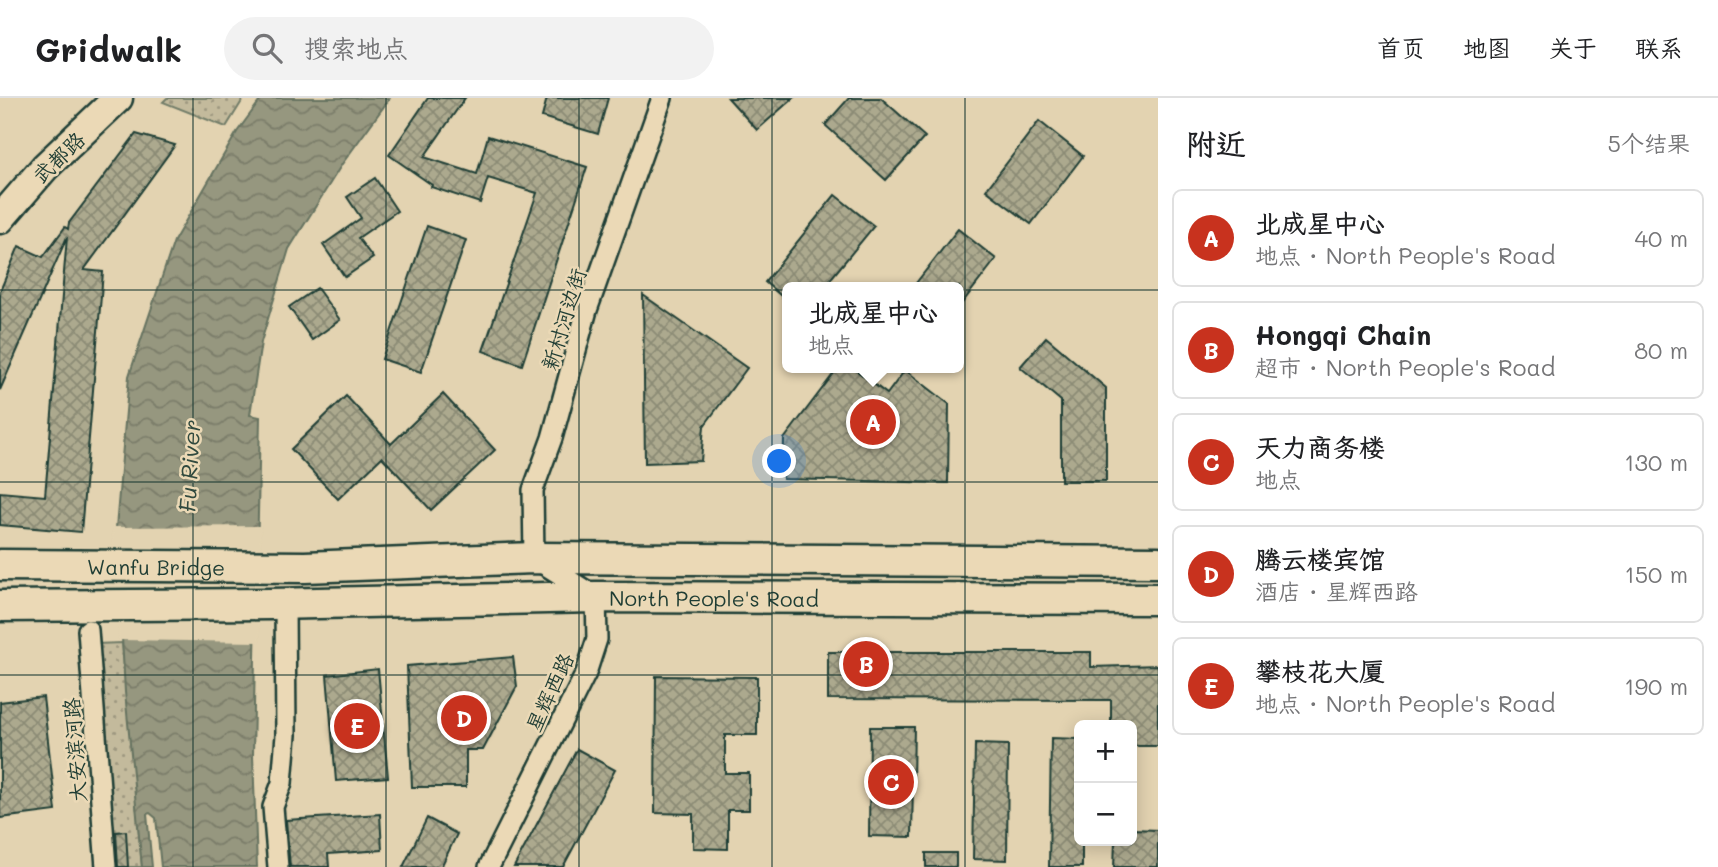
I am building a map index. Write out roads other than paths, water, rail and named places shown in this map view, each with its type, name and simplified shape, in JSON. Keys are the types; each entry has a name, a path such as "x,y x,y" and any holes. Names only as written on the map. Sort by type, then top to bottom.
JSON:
{"main road":[{"name":"North People's Road","path":"305,567 534,558 1158,562"},
{"name":"Wanfu Bridge","path":"4,564 305,567"},
{"name":"North People's Road","path":"278,604 596,597 1158,599"},
{"name":"Wanfu Bridge","path":"6,606 278,604"}],"street":[{"name":"武都路","path":"0,219 45,167 118,98"},
{"name":"新村河边街","path":"534,558 533,490 552,438 587,310 662,98"},
{"path":"534,558 596,597"},
{"name":"星辉西路","path":"489,867 586,673 597,639 596,597"},
{"path":"278,604 286,735 282,783 273,807 278,867"},
{"name":"大安滨河路","path":"88,630 106,867"}],"water":[{"name":"Fu River","path":"262,98 390,98 342,164 289,249 261,342 250,415 260,417 253,755 257,867 161,867 156,818 150,813 147,814 152,867 142,867 125,692 116,528 129,376 174,241 237,132"}],"place":[{"name":"北成星中心","path":"873,422"},
{"name":"Hongqi Chain","path":"866,664"},
{"name":"腾云楼宾馆","path":"464,718"},
{"name":"攀枝花大厦","path":"357,726"},
{"name":"天力商务楼","path":"891,782"}]}
